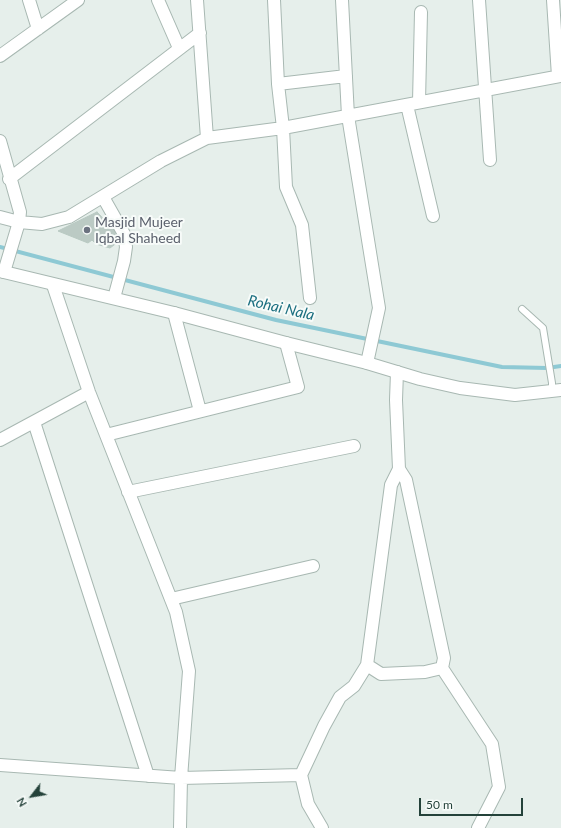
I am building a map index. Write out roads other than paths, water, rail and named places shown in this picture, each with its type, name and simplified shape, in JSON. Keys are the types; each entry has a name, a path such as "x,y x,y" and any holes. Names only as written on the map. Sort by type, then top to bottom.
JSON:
{"street":[{"path":"29,0 38,29"},
{"path":"0,56 78,0"},
{"path":"158,0 179,48"},
{"path":"197,0 207,138"},
{"path":"274,0 278,84 283,128 286,187 302,225 310,298"},
{"path":"342,0 348,116 379,308 368,358"},
{"path":"479,0 490,160"},
{"path":"0,217 18,224 42,224 69,217 161,161 207,138 283,128 559,76 552,0"},
{"path":"419,102 421,12"},
{"path":"10,179 200,33"},
{"path":"278,84 346,76"},
{"path":"407,105 433,216"},
{"path":"0,141 20,212 18,224 3,270 52,285 115,294 174,313 286,343 368,358 397,372 420,380 460,388 515,395 555,388"},
{"path":"103,197 124,234 126,247 124,262 115,294"},
{"path":"52,285 88,392 176,612 189,671 180,828"},
{"path":"174,313 200,411"},
{"path":"106,435 298,387 286,343"},
{"path":"322,828 308,804 301,775 324,726 340,697 354,686 367,664 391,485 399,469 396,400 397,372"},
{"path":"0,440 88,392"},
{"path":"34,422 148,776"},
{"path":"128,492 354,446"},
{"path":"399,469 406,480 444,658 442,668 492,744 500,787 478,828"},
{"path":"171,599 313,566"},
{"path":"367,664 380,674 425,672 442,668"},
{"path":"0,765 182,778 301,775"}],"lane":[{"path":"522,309 542,328 555,388"}],"waterway":[{"name":"Rohai Nala","path":"0,247 276,320 502,367 547,368 561,366"}],"place":[{"name":"Masjid Mujeer Iqbal Shaheed","path":"87,230"}]}
